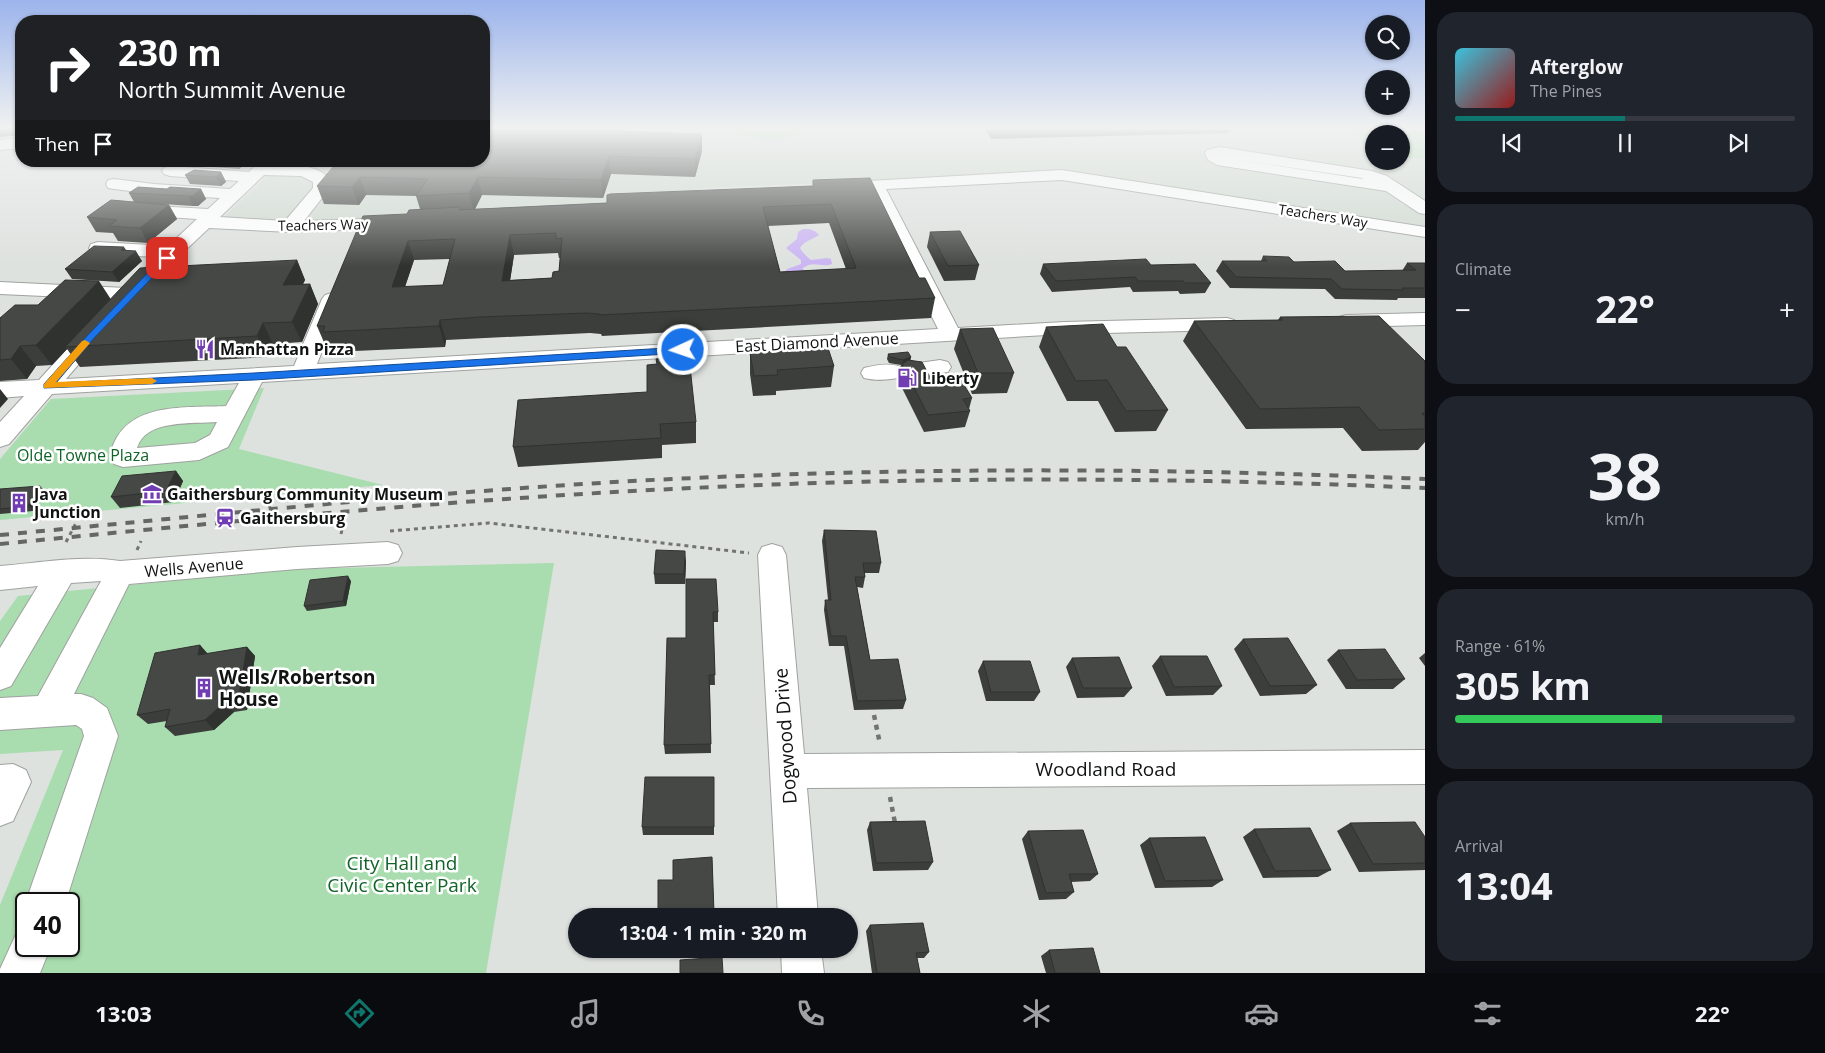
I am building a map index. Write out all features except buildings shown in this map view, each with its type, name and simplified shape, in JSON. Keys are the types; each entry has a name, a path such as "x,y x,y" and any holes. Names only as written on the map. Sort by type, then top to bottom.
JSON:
{"street":[{"path":"0,438 132,294 173,252 256,174"},
{"path":"290,227 321,189 322,180 318,176 312,174"},
{"path":"1308,174 1388,186"},
{"path":"1367,174 1381,180 1425,208"},
{"name":"Teachers Way","path":"817,188 1062,175 1422,231"},
{"path":"114,184 154,189 234,194"},
{"path":"875,184 951,334"},
{"name":"Teachers Way","path":"127,209 290,227 327,235 360,233 412,222"},
{"path":"1378,212 1422,231"},
{"path":"98,248 173,252"},
{"path":"302,373 338,286"},
{"path":"1325,322 1425,319"},
{"name":"East Diamond Avenue","path":"0,390 951,334 1064,328 1243,323"},
{"path":"937,359 886,367 937,359"},
{"path":"234,413 254,376"},
{"name":"Wells Avenue","path":"0,578 97,569 120,573 297,558 386,542"},
{"name":"Dogwood Drive","path":"772,555 797,908"},
{"path":"0,676 63,571"},
{"path":"48,711 120,573"},
{"path":"0,714 81,709 95,719 102,736 49,892"},
{"name":"Woodland Road","path":"787,771 1425,767"},
{"path":"0,783 13,782 0,808"},
{"path":"19,973 26,957"},
{"path":"802,958 803,973"}],"lane":[{"path":"0,288 132,294"}],"path":[{"path":"264,523 270,505"},
{"path":"341,534 344,522"},
{"path":"66,542 76,523"},
{"path":"386,542 489,523 772,555"},
{"path":"331,535 350,533"}],"shaded area":[{"path":"269,174 1033,174 706,188 604,204 339,221 223,218"},
{"path":"1076,174 1425,174 1425,229"},
{"path":"803,229 812,230 819,235 802,245 800,248 804,253 811,260 831,259 832,264 810,265 803,268 804,273 784,273 787,269 801,264 801,260 786,248 797,239 798,232"}],"green space":[{"name":"Olde Towne Plaza","path":"264,388 239,449 383,485 0,520 0,459 51,399"},
{"name":"City Hall and Civic Center Park","path":"554,563 486,973 0,973 0,905 63,750 0,754 0,621 18,596 290,569"}],"railway":[{"path":"0,535 504,489 766,475 1048,470 1331,475 1425,479"},
{"path":"0,544 420,505 766,485 954,480 1143,480 1425,488"}],"slow traffic":[{"path":"85,343 47,386 152,381"}],"place":[{"name":"Manhattan Pizza","path":"205,349"},
{"name":"Liberty","path":"907,378"},
{"name":"Gaithersburg Community Museum","path":"152,494"},
{"name":"Java Junction","path":"19,503"},
{"name":"Gaithersburg","path":"225,518"},
{"name":"Wells/Robertson House","path":"204,688"}],"route":[{"path":"167,258 91,336 47,386 254,376 683,350"}]}
